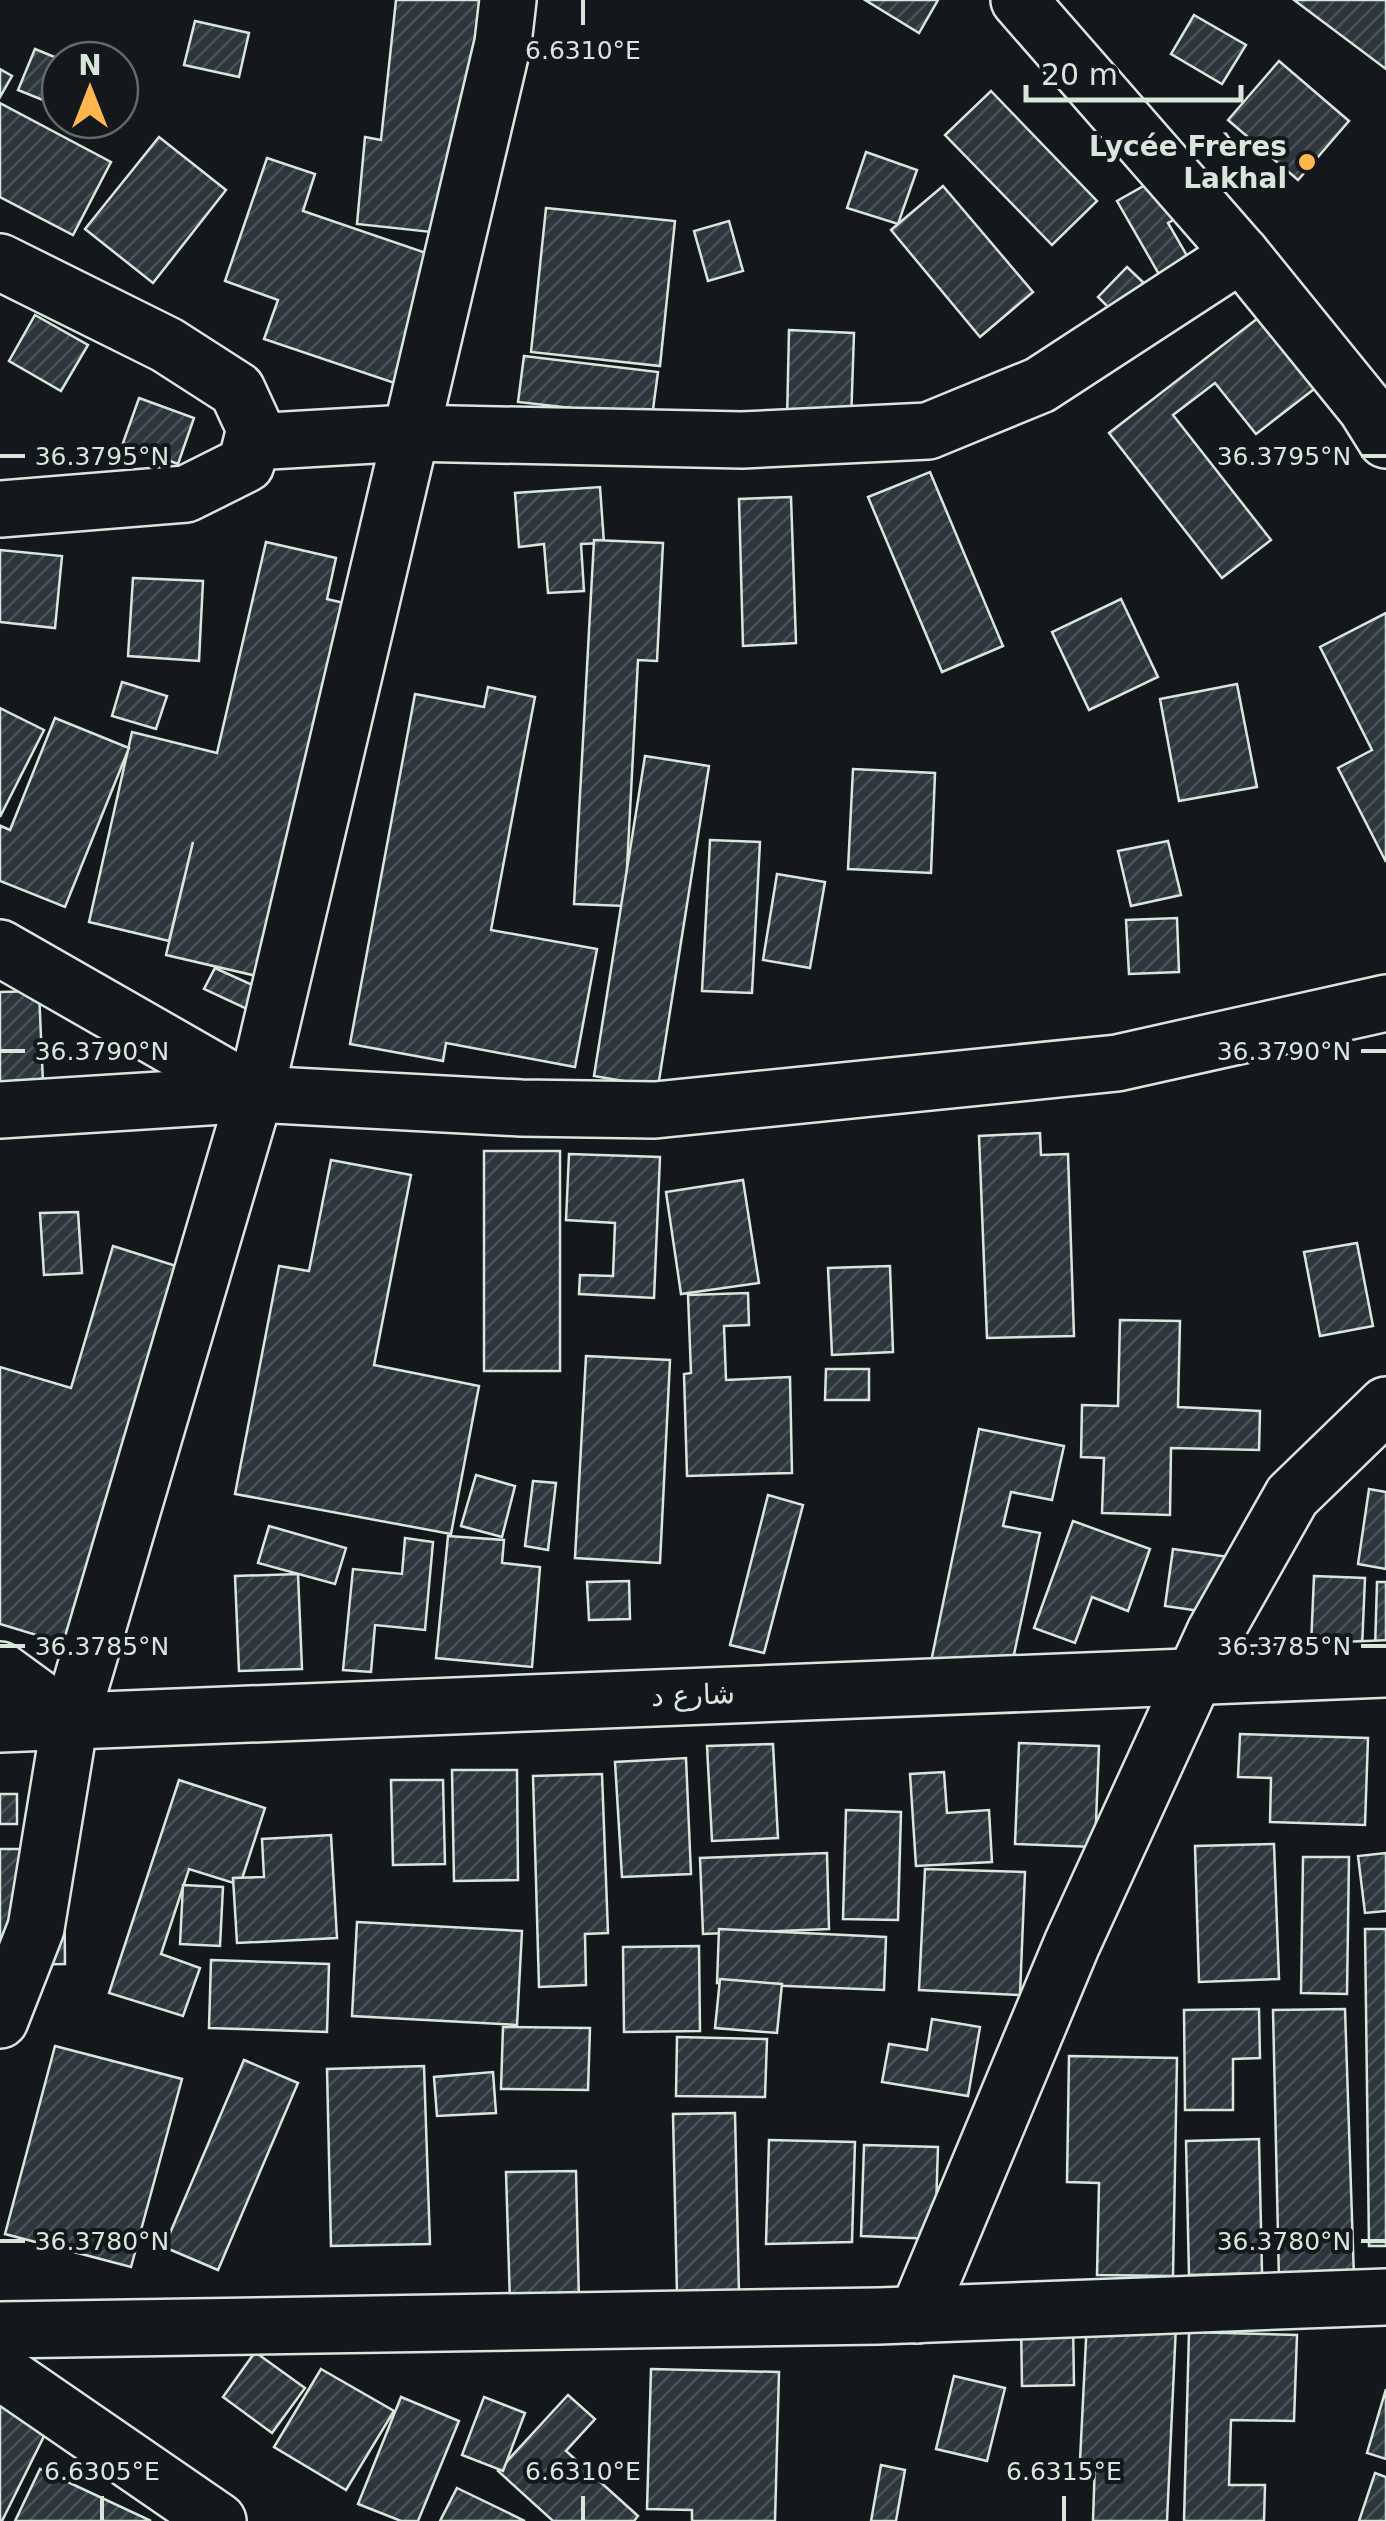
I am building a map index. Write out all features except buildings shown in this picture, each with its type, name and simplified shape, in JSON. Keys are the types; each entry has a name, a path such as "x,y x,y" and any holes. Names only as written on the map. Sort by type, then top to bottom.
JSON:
{"street":[{"path":"0,2020 36,1928 70,1721 254,1094 503,44 508,0"},
{"path":"1019,0 1241,254 1366,408 1386,440"},
{"path":"252,442 408,432 742,440 928,432 1040,385 1241,254"},
{"path":"0,262 167,344 237,390 254,429 246,464 186,494 0,509"},
{"path":"0,948 254,1094"},
{"path":"0,1110 254,1094 521,1108 655,1110 1117,1063 1386,1003"},
{"path":"916,2315 1072,1944 1200,1674 1215,1632 1292,1496 1386,1405"},
{"name":"شارع د","path":"0,1724 1386,1668"},
{"path":"0,1670 70,1721"},
{"path":"0,2330 916,2315 1386,2297"},
{"path":"0,2371 218,2521"}],"place":[{"name":"Lycée Frères Lakhal","path":"1307,162"}]}
